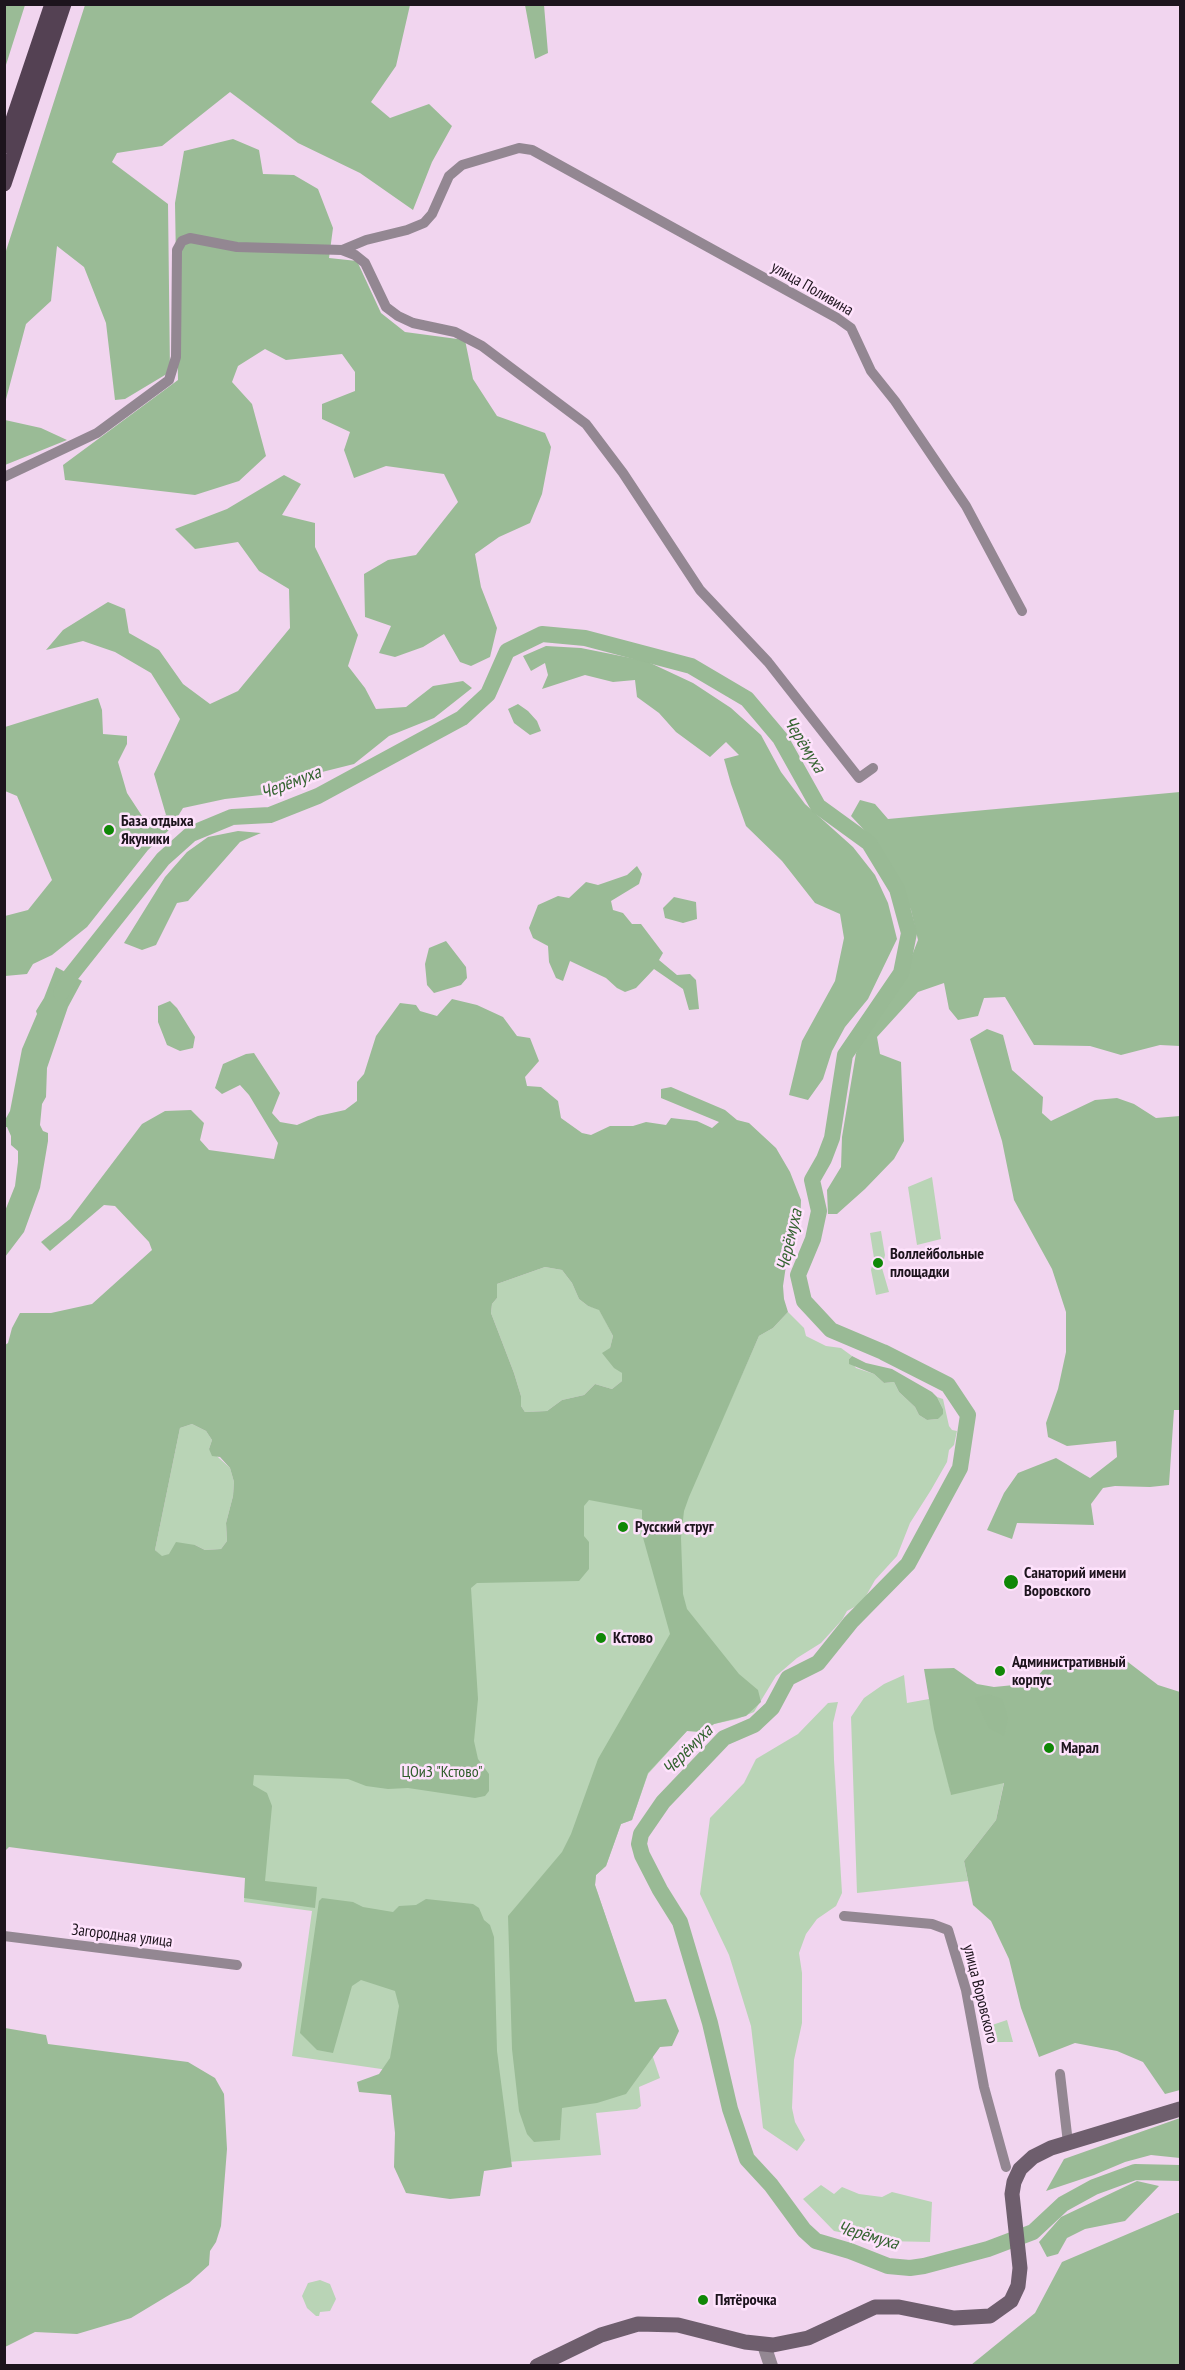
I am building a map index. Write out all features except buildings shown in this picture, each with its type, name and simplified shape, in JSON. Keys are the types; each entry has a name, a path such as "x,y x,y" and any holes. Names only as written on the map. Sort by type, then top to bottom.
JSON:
{"main road":[{"path":"4,146 52,4"},
{"path":"4,184 64,4"},
{"path":"537,2366 601,2335 638,2324 685,2326 764,2345 790,2343 808,2338 875,2307 899,2307 963,2318 990,2316 1004,2308 1016,2294 1020,2278 1012,2202 1014,2182 1020,2169 1042,2152 1180,2109"}],"street":[{"name":"улица Поливина","path":"342,250 366,240 407,230 424,223 432,214 449,176 462,165 519,148 532,150 837,318 851,328 871,371 895,401 966,506 1022,611"},
{"path":"4,477 97,433 169,380 176,357 177,250 182,240 190,238 237,247 342,250 355,255 365,263 386,308 413,323 455,332 482,346 586,424 623,473 700,590 768,662 860,778 873,768"},
{"name":"улица Воровского","path":"844,1916 932,1924 948,1930 966,1990 984,2087 1006,2167"},
{"name":"Загородная улица","path":"4,1936 237,1965"},
{"path":"1060,2074 1068,2143"},
{"path":"764,2345 771,2366"}],"green space":[{"path":"4,5 25,5 5,68"},
{"path":"85,5 410,5 396,66 371,102 390,118 429,104 452,126 432,162 413,210 360,173 298,143 230,92 162,146 117,153 112,162 168,204 170,372 125,399 115,400 106,323 84,267 57,246 51,301 26,324 5,403 5,254"},
{"path":"525,5 544,5 548,53 535,59"},
{"path":"233,139 259,150 263,174 294,175 318,189 333,228 329,258 357,261 381,313 405,332 465,340 473,379 497,416 545,433 551,447 542,494 530,523 499,537 475,554 481,587 497,628 490,657 471,666 460,662 444,634 423,647 395,657 379,653 391,626 365,617 364,574 388,560 416,555 458,502 444,474 386,466 354,478 344,450 350,432 322,419 322,404 355,391 355,372 342,354 286,360 265,349 238,366 232,382 252,404 266,456 239,481 195,495 65,480 63,465 178,380 175,203 184,151"},
{"path":"5,420 41,428 67,440 5,465"},
{"path":"284,475 301,484 282,515 315,523 315,547 358,635 348,666 365,688 376,709 406,707 433,686 463,681 472,688 434,718 389,736 354,764 314,774 270,794 225,799 183,808 170,829 148,850 87,927 52,955 33,964 27,974 5,976 5,916 28,910 52,880 17,796 5,791 5,727 98,698 102,710 103,734 127,736 127,744 118,762 127,793 144,819 166,815 154,774 180,719 151,673 115,652 83,641 46,650 63,630 108,602 125,609 129,633 159,650 183,684 210,704 238,691 290,628 289,589 259,571 238,542 195,549 175,529 227,509"},
{"path":"546,646 581,648 646,661 693,683 731,708 761,735 781,772 805,804 853,847 875,875 888,903 897,939 868,999 845,1027 832,1051 823,1079 808,1100 789,1095 802,1041 835,981 844,938 840,914 815,903 782,861 746,826 724,759 739,755 726,742 710,757 676,732 659,713 637,697 635,680 613,682 585,675 542,689 548,675 545,663 531,671 523,656"},
{"path":"518,704 537,721 541,731 530,735 514,723 508,709"},
{"path":"1180,792 1180,1046 1160,1045 1121,1055 1090,1046 1034,1045 1005,997 984,998 978,1016 958,1020 949,1009 944,983 918,992 877,1037 880,1054 901,1062 904,1141 894,1159 865,1189 837,1214 828,1214 827,1190 841,1167 842,1137 856,1053 864,1035 902,981 918,940 911,910 887,862 868,834 851,816 860,800 875,804 888,819"},
{"path":"238,831 261,833 240,842 188,901 177,903 156,945 142,950 124,943 165,877 187,852 208,837"},
{"path":"637,866 642,874 639,884 611,901 613,910 623,913 632,924 641,924 663,953 659,960 677,975 690,974 696,980 699,1009 689,1010 683,989 654,969 636,988 625,992 606,978 570,961 563,981 556,978 549,962 548,946 533,938 529,928 538,905 558,896 569,898 586,882 598,885 627,875"},
{"path":"674,897 696,902 697,919 683,923 665,918 663,908"},
{"path":"446,941 466,967 467,978 461,985 434,993 427,985 425,964 429,948"},
{"path":"452,999 477,1005 503,1017 517,1036 530,1038 539,1061 525,1077 527,1086 541,1087 558,1101 561,1118 582,1133 591,1135 610,1126 633,1126 646,1122 666,1125 671,1118 697,1121 712,1128 719,1122 661,1098 661,1089 671,1087 725,1110 737,1120 749,1123 776,1148 790,1172 801,1200 800,1227 788,1252 783,1286 788,1312 773,1328 759,1336 689,1497 684,1511 681,1538 683,1594 687,1609 739,1674 758,1690 761,1702 746,1716 714,1724 703,1732 687,1731 648,1773 632,1820 621,1824 606,1866 596,1875 595,1885 635,2002 666,1999 679,2031 672,2046 660,2047 626,2094 597,2103 562,2108 560,2140 534,2142 527,2134 519,2111 512,2049 508,1916 562,1852 571,1834 598,1759 670,1634 642,1534 642,1510 589,1500 584,1506 584,1536 589,1542 589,1569 579,1581 477,1583 471,1588 478,1699 474,1741 478,1759 489,1774 489,1791 485,1796 475,1798 408,1788 388,1789 366,1786 348,1779 254,1775 253,1785 267,1793 272,1806 265,1881 317,1887 315,1908 244,1898 245,1878 9,1847 5,1851 5,1345 8,1343 12,1328 20,1313 51,1313 92,1304 152,1250 149,1242 115,1206 104,1205 50,1251 41,1242 70,1219 142,1124 165,1111 191,1110 204,1123 200,1140 209,1150 274,1159 278,1143 249,1095 240,1085 222,1094 215,1088 223,1064 254,1053 280,1093 272,1113 280,1122 297,1125 318,1116 345,1110 357,1101 357,1082 364,1074 376,1036 400,1003 416,1005 420,1011 437,1016","holes":["545,1267 562,1270 572,1283 579,1299 599,1310 613,1336 610,1348 602,1353 614,1368 622,1373 622,1381 612,1389 595,1384 584,1395 562,1400 547,1411 525,1412 521,1406 521,1396 514,1373 491,1313 492,1304 497,1298 497,1284","192,1424 206,1431 212,1440 209,1449 212,1456 220,1457 230,1468 234,1482 226,1523 227,1541 221,1549 205,1550 195,1545 176,1542 169,1554 162,1556 155,1550 180,1428"]},
{"path":"170,1001 195,1037 193,1048 180,1051 167,1045 158,1022 158,1006"},
{"path":"987,1029 1003,1035 1012,1070 1043,1097 1042,1113 1051,1121 1095,1100 1117,1098 1134,1104 1156,1118 1180,1116 1180,1410 1174,1410 1169,1485 1103,1488 1091,1504 1094,1525 1017,1523 1012,1539 987,1530 1004,1493 1018,1473 1056,1458 1090,1478 1117,1457 1116,1441 1067,1446 1048,1437 1046,1423 1058,1389 1066,1352 1066,1312 1052,1269 1014,1200 1002,1141 970,1039"},
{"path":"932,1177 941,1239 917,1245 908,1187"},
{"name":"Воллейбольные площадки","path":"881,1231 885,1255 882,1268 889,1292 876,1295 871,1270 874,1258 870,1233"},
{"path":"545,1267 562,1270 572,1283 579,1299 588,1306 599,1309 613,1336 610,1348 622,1373 622,1381 612,1389 595,1384 584,1395 562,1400 547,1411 525,1412 521,1406 521,1396 514,1373 491,1313 492,1304 497,1298 497,1284"},
{"name":"ЦОиЗ \"Кстово\"","path":"788,1312 804,1328 806,1336 826,1346 841,1348 852,1356 849,1359 856,1368 874,1374 884,1383 894,1382 899,1392 915,1407 919,1415 927,1420 938,1419 943,1409 937,1397 943,1399 949,1426 952,1430 957,1431 954,1445 949,1450 947,1462 910,1523 897,1556 875,1580 862,1603 847,1611 821,1643 797,1658 776,1676 754,1712 737,1719 714,1724 703,1732 687,1731 648,1774 632,1820 621,1824 606,1866 596,1875 595,1885 660,2078 639,2087 641,2106 637,2109 596,2113 601,2155 508,2162 498,2086 292,2056 312,1911 244,1902 246,1874 232,1744 302,1650 720,1424 759,1336 773,1328"},
{"path":"852,1356 866,1363 892,1369 932,1392 943,1409 943,1414 938,1419 927,1420 919,1415 915,1407 899,1392 894,1382 884,1383 874,1374 849,1364"},
{"path":"192,1424 206,1431 212,1440 209,1449 230,1468 234,1482 226,1523 227,1541 221,1549 205,1550 195,1545 162,1557 155,1550 180,1428"},
{"path":"1124,1659 1158,1685 1180,1692 1180,2090 1165,2094 1143,2062 1117,2051 1075,2043 1039,2057 1021,2008 1009,1959 991,1921 973,1905 964,1861 996,1820 1004,1783 951,1795 934,1729 924,1669 954,1668 977,1684 994,1687 1014,1685 1035,1679 1051,1661"},
{"path":"904,1675 907,1703 929,1699 951,1794 1004,1782 996,1820 964,1861 968,1881 857,1893 851,1717 864,1698 884,1684"},
{"path":"838,1702 833,1723 842,1893 836,1906 817,1919 806,1934 799,1953 802,1973 802,2023 794,2060 792,2108 795,2122 805,2140 797,2151 763,2128 751,2026 729,1955 700,1894 710,1818 744,1783 756,1759 798,1734 828,1703"},
{"path":"322,1898 353,1902 363,1907 393,1912 399,1906 416,1905 426,1899 473,1904 479,1908 484,1920 490,1925 494,1937 497,2051 512,2167 484,2171 480,2196 450,2199 406,2193 394,2167 395,2133 391,2095 359,2092 357,2082 379,2074 390,2058 399,2006 395,1991 361,1980 352,1986 333,2053 317,2050 300,2033 319,1901"},
{"path":"1007,2020 1013,2042 988,2042 986,2027"},
{"path":"5,2028 46,2035 48,2044 188,2062 215,2078 224,2094 227,2149 221,2226 216,2242 210,2251 209,2265 189,2283 131,2318 77,2334 35,2332 5,2347"},
{"path":"1180,2118 1180,2158 1151,2155 1125,2162 1046,2191 1064,2159"},
{"path":"1137,2181 1159,2186 1125,2221 1085,2229 1067,2238 1058,2254 1047,2257 1039,2242 1061,2217"},
{"path":"821,2185 834,2194 842,2187 859,2194 882,2197 892,2192 932,2202 930,2242 885,2241 834,2231 803,2199"},
{"path":"1180,2213 1180,2365 971,2365 1035,2313 1062,2262"},
{"path":"320,2280 330,2284 336,2299 330,2311 320,2312 319,2316 316,2316 307,2308 302,2296 308,2283"}],"shaded area":[{"path":"56,967 82,981 68,1007 47,1068 46,1097 42,1104 40,1125 43,1131 48,1133 48,1141 40,1188 24,1232 5,1257 5,1211 15,1186 18,1151 11,1145 11,1136 5,1127 5,1120 10,1111 22,1049"},
{"path":"989,1694 1002,1699 1008,1718 1004,1736 989,1728 975,1698"}],"waterway":[{"name":"Черёмуха","path":"61,993 71,975 163,859 191,834 232,817 270,815 318,796 462,718 488,694 507,651 542,634 585,638 691,666 747,699 780,738 818,806 869,843 897,889 909,933 901,973 845,1055 832,1138 824,1159 812,1180 819,1211 813,1239 798,1275 804,1301 831,1330 883,1352 948,1385 968,1415 960,1468 908,1564 851,1622 818,1663 788,1678 772,1708 754,1725 724,1738 663,1802 641,1834 639,1844 642,1855 680,1922 710,2023 730,2109 747,2159 771,2185 804,2230 816,2241 888,2266 910,2268 924,2266 988,2249 1033,2232 1063,2204 1094,2187 1135,2172 1180,2173"}],"place":[{"name":"База отдыха Якуники","path":"109,830"},
{"name":"Воллейбольные площадки","path":"878,1263"},
{"name":"Русский струг","path":"623,1527"},
{"name":"Санаторий имени Воровского","path":"1011,1582"},
{"name":"Кстово","path":"601,1638"},
{"name":"Административный корпус","path":"1000,1671"},
{"name":"Марал","path":"1049,1748"},
{"name":"Пятёрочка","path":"703,2300"}]}
